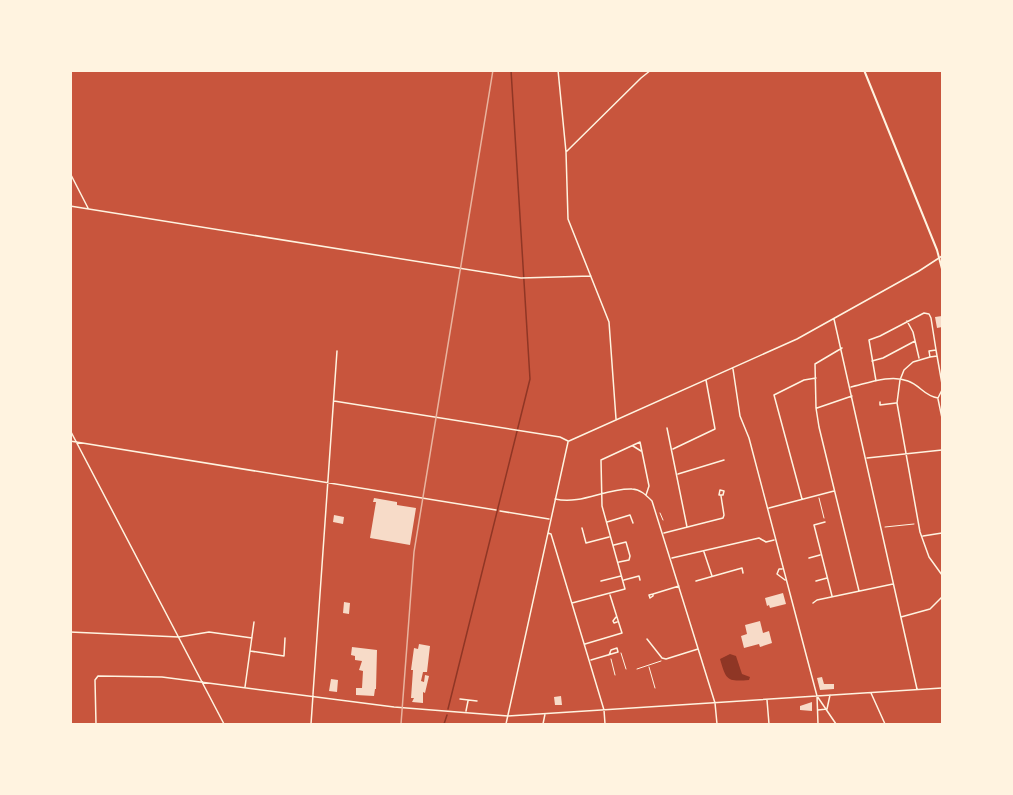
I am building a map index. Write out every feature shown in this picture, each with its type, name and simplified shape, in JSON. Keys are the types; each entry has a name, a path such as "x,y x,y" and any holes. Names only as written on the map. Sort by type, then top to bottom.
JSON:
{"main road":[{"path":"864,70 941,256 942,269"}],"street":[{"path":"558,70 566,152 568,219 609,322 616,420"},
{"path":"566,152 651,70"},
{"path":"70,173 88,209"},
{"path":"70,206 526,279 591,276"},
{"path":"333,401 560,437 569,441 794,341 941,256"},
{"path":"876,381 869,340 924,313 929,314 942,384"},
{"path":"834,319 918,689"},
{"path":"907,321 913,332 919,359"},
{"path":"872,361 888,356 915,341"},
{"path":"842,348 816,363 816,408 859,591"},
{"path":"930,357 929,351 936,350"},
{"path":"311,724 336,351"},
{"path":"937,356 919,359 909,365 900,380 897,403 921,536 929,556 942,575"},
{"path":"733,368 740,416 749,438 817,696 818,724"},
{"path":"802,499 774,395 804,380 816,378"},
{"path":"850,387 887,378 908,381 928,396 938,398"},
{"path":"672,449 715,429 706,380"},
{"path":"942,390 938,398 942,418"},
{"path":"816,408 852,396"},
{"path":"880,405 897,403"},
{"path":"667,428 687,527"},
{"path":"70,430 224,724"},
{"path":"70,441 496,510"},
{"path":"506,724 569,441"},
{"path":"572,603 626,589 606,522 601,495 601,460 640,442 649,486 646,495"},
{"path":"632,445 641,451"},
{"path":"866,458 942,450"},
{"path":"678,475 724,460"},
{"path":"555,499 569,501 632,489 646,495 652,501 715,702 717,724"},
{"path":"768,508 835,491"},
{"path":"663,533 723,518 721,496"},
{"path":"500,511 550,520"},
{"path":"606,522 630,515 633,524"},
{"path":"825,522 814,525 832,597"},
{"path":"582,528 586,543 610,536"},
{"path":"547,533 551,534 590,661 604,710 605,724"},
{"path":"921,536 942,533"},
{"path":"671,559 759,538 766,542 775,539"},
{"path":"613,545 623,542 627,545 630,559 618,563"},
{"path":"704,551 712,577"},
{"path":"809,558 822,555"},
{"path":"696,581 742,568 743,573"},
{"path":"783,569 779,569 777,574 786,581"},
{"path":"601,581 622,575"},
{"path":"623,580 639,576 640,580"},
{"path":"816,581 827,578"},
{"path":"813,603 817,600 894,584"},
{"path":"652,594 679,586"},
{"path":"585,645 622,633 610,594"},
{"path":"901,617 925,611 942,597"},
{"path":"245,687 254,622"},
{"path":"70,632 179,637 209,632 252,638"},
{"path":"250,651 284,656 285,638"},
{"path":"647,639 662,658 666,659 698,649"},
{"path":"590,661 609,655"},
{"path":"96,724 95,680 98,676 162,677 394,707 508,716 942,688"},
{"path":"871,693 885,724"},
{"path":"827,709 830,695"},
{"path":"817,696 836,724"},
{"path":"460,699 477,701"},
{"path":"767,699 769,724"},
{"path":"466,713 468,700"},
{"path":"817,710 827,709"},
{"path":"543,724 545,713"}],"path":[{"path":"818,495 825,522"},
{"path":"657,514 661,513 663,519 660,523"},
{"path":"882,527 918,523"},
{"path":"620,648 626,669"},
{"path":"609,655 615,675"},
{"path":"637,669 666,659"},
{"path":"648,666 655,688"}],"shaded area":[{"path":"730,654 736,656 742,674 750,677 749,680 736,681 728,678 720,659"}],"building":[{"path":"942,316 942,327 937,328 935,317"},
{"path":"374,498 416,508 410,545 370,538 376,502 373,502"},
{"path":"334,515 344,517 343,524 333,522"},
{"path":"783,593 786,604 770,608 769,605 767,606 765,598"},
{"path":"344,602 350,603 349,614 343,613"},
{"path":"760,621 763,633 769,631 772,643 760,647 759,644 744,648 741,636 747,634 745,625"},
{"path":"419,644 430,646 427,672 423,672 421,681 424,682 425,675 429,676 425,693 423,692 423,703 412,702 414,698 411,698 414,648 418,649"},
{"path":"352,647 377,650 374,696 356,695 356,688 362,688 363,671 359,670 362,661 355,660 355,656 351,655"},
{"path":"822,677 824,684 834,684 834,689 820,690 817,678"},
{"path":"331,679 338,680 337,692 329,691"},
{"path":"561,696 562,705 555,705 554,697"},
{"path":"812,702 812,711 800,710 800,706"}],"waterway":[{"path":"448,709 530,379 511,70"},
{"path":"444,724 447,715"}],"railway":[{"path":"401,724 414,552 493,70"}]}
